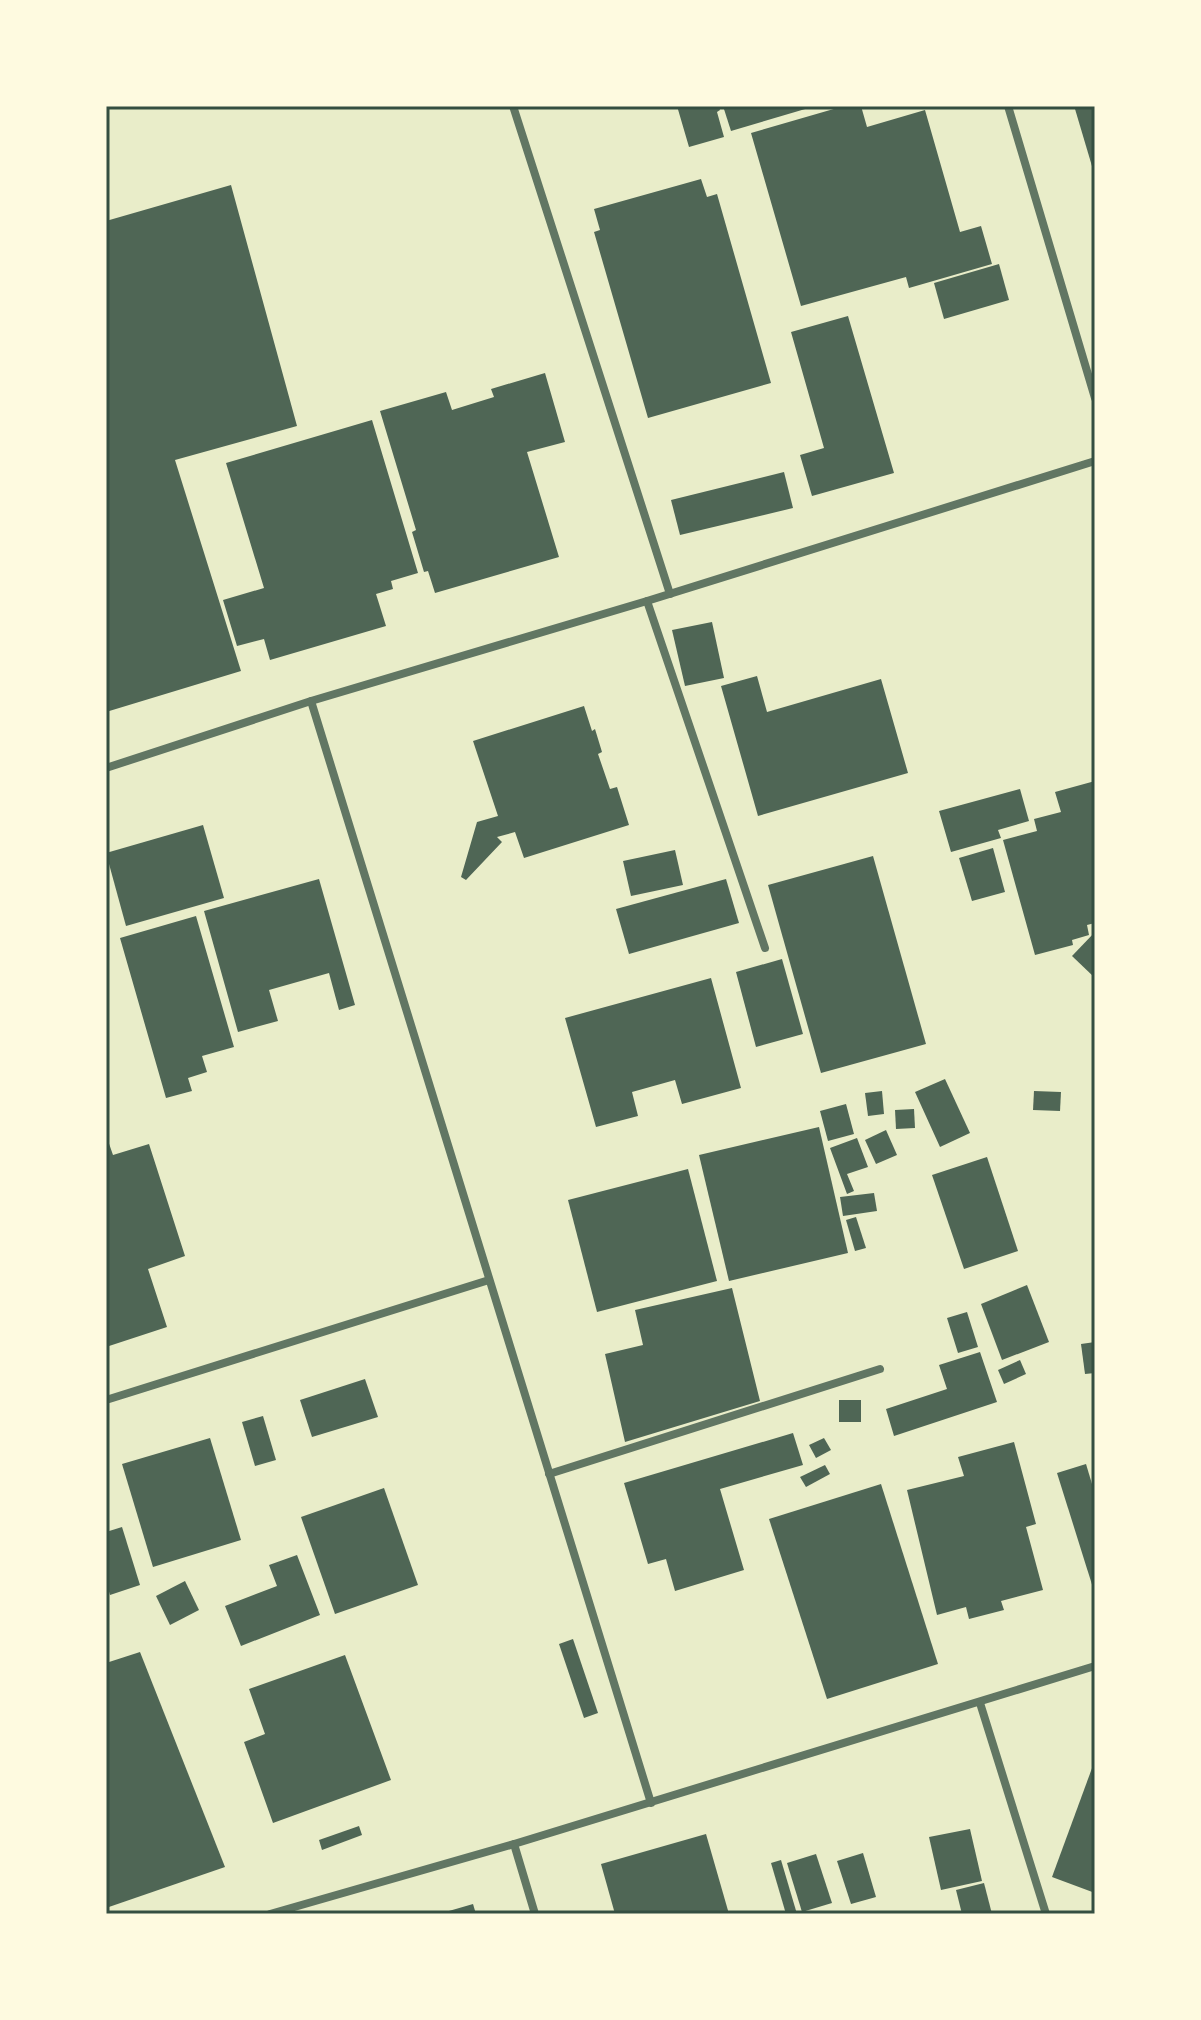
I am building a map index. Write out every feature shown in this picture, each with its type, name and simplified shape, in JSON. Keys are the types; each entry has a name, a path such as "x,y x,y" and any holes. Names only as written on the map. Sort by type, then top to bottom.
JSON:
{"street":[{"path":"513,106 670,594"},
{"path":"1008,106 1095,398"},
{"path":"106,768 311,701 670,594 1095,461"},
{"path":"647,601 765,948"},
{"path":"311,701 651,1803"},
{"path":"106,1400 489,1280"},
{"path":"549,1474 880,1369"},
{"path":"270,1914 651,1803 1095,1666"},
{"path":"980,1703 1046,1914"},
{"path":"514,1844 535,1914"}],"building":[{"path":"677,106 719,106 717,112 724,137 689,147"},
{"path":"723,106 812,106 812,107 731,131"},
{"path":"844,106 861,106 867,127 925,110 960,232 981,226 992,264 909,288 906,277 801,306 751,133"},
{"path":"1095,106 1094,173 1075,109"},
{"path":"701,179 707,197 717,194 771,383 648,418 594,232 600,230 594,209"},
{"path":"231,185 297,426 175,460 241,671 106,712 106,221"},
{"path":"999,264 1009,300 944,319 934,283"},
{"path":"848,316 894,473 812,496 800,455 824,448 791,332"},
{"path":"545,373 565,442 527,452 559,557 435,593 428,571 424,572 412,532 416,530 380,411 446,392 452,410 494,397 491,389"},
{"path":"372,420 418,573 391,581 393,589 376,594 386,626 270,660 264,639 237,646 223,600 264,588 226,463"},
{"path":"784,472 793,508 680,535 671,500"},
{"path":"712,622 724,678 685,686 672,630"},
{"path":"757,676 767,712 881,679 908,773 758,816 721,686"},
{"path":"584,706 592,731 595,729 602,752 598,754 610,789 617,787 629,825 524,858 515,832 497,837 502,842 466,880 461,877 477,822 498,816 473,741"},
{"path":"1095,781 1095,923 1087,925 1089,935 1072,940 1073,945 1035,955 1003,840 1037,831 1034,819 1061,812 1055,792"},
{"path":"1020,789 1029,821 998,830 1001,838 951,852 939,811"},
{"path":"203,825 224,898 126,926 106,853"},
{"path":"993,848 1005,892 972,901 959,858"},
{"path":"675,850 683,885 631,896 623,861"},
{"path":"873,856 926,1044 821,1073 768,885"},
{"path":"319,879 355,1005 339,1010 329,973 269,990 278,1021 238,1032 204,911"},
{"path":"726,879 739,923 629,954 616,909"},
{"path":"196,916 234,1047 202,1056 207,1072 188,1078 192,1091 166,1098 120,938"},
{"path":"1095,932 1095,978 1072,956"},
{"path":"782,959 803,1034 756,1047 736,972"},
{"path":"711,978 741,1088 682,1104 675,1080 632,1092 638,1116 596,1127 565,1018"},
{"path":"945,1079 970,1133 940,1147 915,1092"},
{"path":"882,1091 884,1114 868,1116 865,1093"},
{"path":"1034,1091 1061,1092 1060,1111 1033,1110"},
{"path":"846,1104 854,1134 828,1141 820,1111"},
{"path":"914,1109 915,1128 896,1129 895,1110"},
{"path":"819,1127 848,1253 729,1281 699,1155"},
{"path":"886,1130 897,1155 876,1164 865,1140"},
{"path":"106,1135 113,1155 149,1144 185,1256 148,1269 167,1327 106,1347"},
{"path":"857,1138 868,1167 847,1174 854,1191 847,1194 830,1148"},
{"path":"987,1157 1018,1251 964,1269 932,1175"},
{"path":"688,1169 717,1281 597,1312 568,1200"},
{"path":"874,1193 877,1211 843,1216 840,1197"},
{"path":"856,1217 866,1248 855,1251 846,1220"},
{"path":"1027,1285 1049,1342 1002,1360 981,1304"},
{"path":"732,1288 760,1401 625,1442 605,1354 643,1345 635,1310"},
{"path":"967,1312 978,1347 958,1353 947,1318"},
{"path":"1095,1342 1095,1373 1085,1374 1081,1344"},
{"path":"980,1352 997,1402 894,1436 886,1409 947,1389 939,1365"},
{"path":"1020,1360 1026,1374 1004,1384 998,1370"},
{"path":"365,1379 378,1417 312,1437 300,1400"},
{"path":"839,1400 861,1400 861,1422 839,1422"},
{"path":"263,1416 276,1460 255,1466 242,1422"},
{"path":"793,1433 803,1465 720,1489 744,1570 675,1591 666,1559 648,1564 624,1483"},
{"path":"210,1438 241,1540 153,1567 122,1464"},
{"path":"824,1438 831,1450 816,1458 809,1445"},
{"path":"1014,1442 1036,1524 1026,1527 1043,1590 1001,1601 1004,1610 969,1619 966,1607 937,1615 907,1490 964,1476 958,1457"},
{"path":"1086,1464 1095,1494 1094,1591 1057,1473"},
{"path":"825,1465 830,1474 806,1487 800,1477"},
{"path":"881,1484 938,1664 827,1699 769,1519"},
{"path":"384,1488 418,1585 335,1614 301,1517"},
{"path":"122,1527 140,1585 110,1595 106,1581 106,1532"},
{"path":"297,1555 320,1615 241,1646 225,1606 277,1586 269,1565"},
{"path":"185,1581 199,1610 170,1625 156,1596"},
{"path":"573,1639 598,1713 584,1718 559,1644"},
{"path":"140,1652 225,1867 106,1908 106,1663"},
{"path":"345,1655 391,1780 273,1823 244,1742 265,1734 249,1689"},
{"path":"1095,1760 1095,1893 1052,1877"},
{"path":"359,1826 362,1835 322,1850 319,1840"},
{"path":"970,1829 982,1881 941,1890 929,1837"},
{"path":"706,1834 729,1914 615,1914 601,1864"},
{"path":"863,1853 876,1897 851,1904 837,1861"},
{"path":"816,1854 832,1903 802,1912 787,1863"},
{"path":"781,1860 797,1914 786,1914 771,1863"},
{"path":"984,1883 992,1914 962,1914 956,1890"},
{"path":"473,1904 476,1914 442,1914 442,1913"}]}
